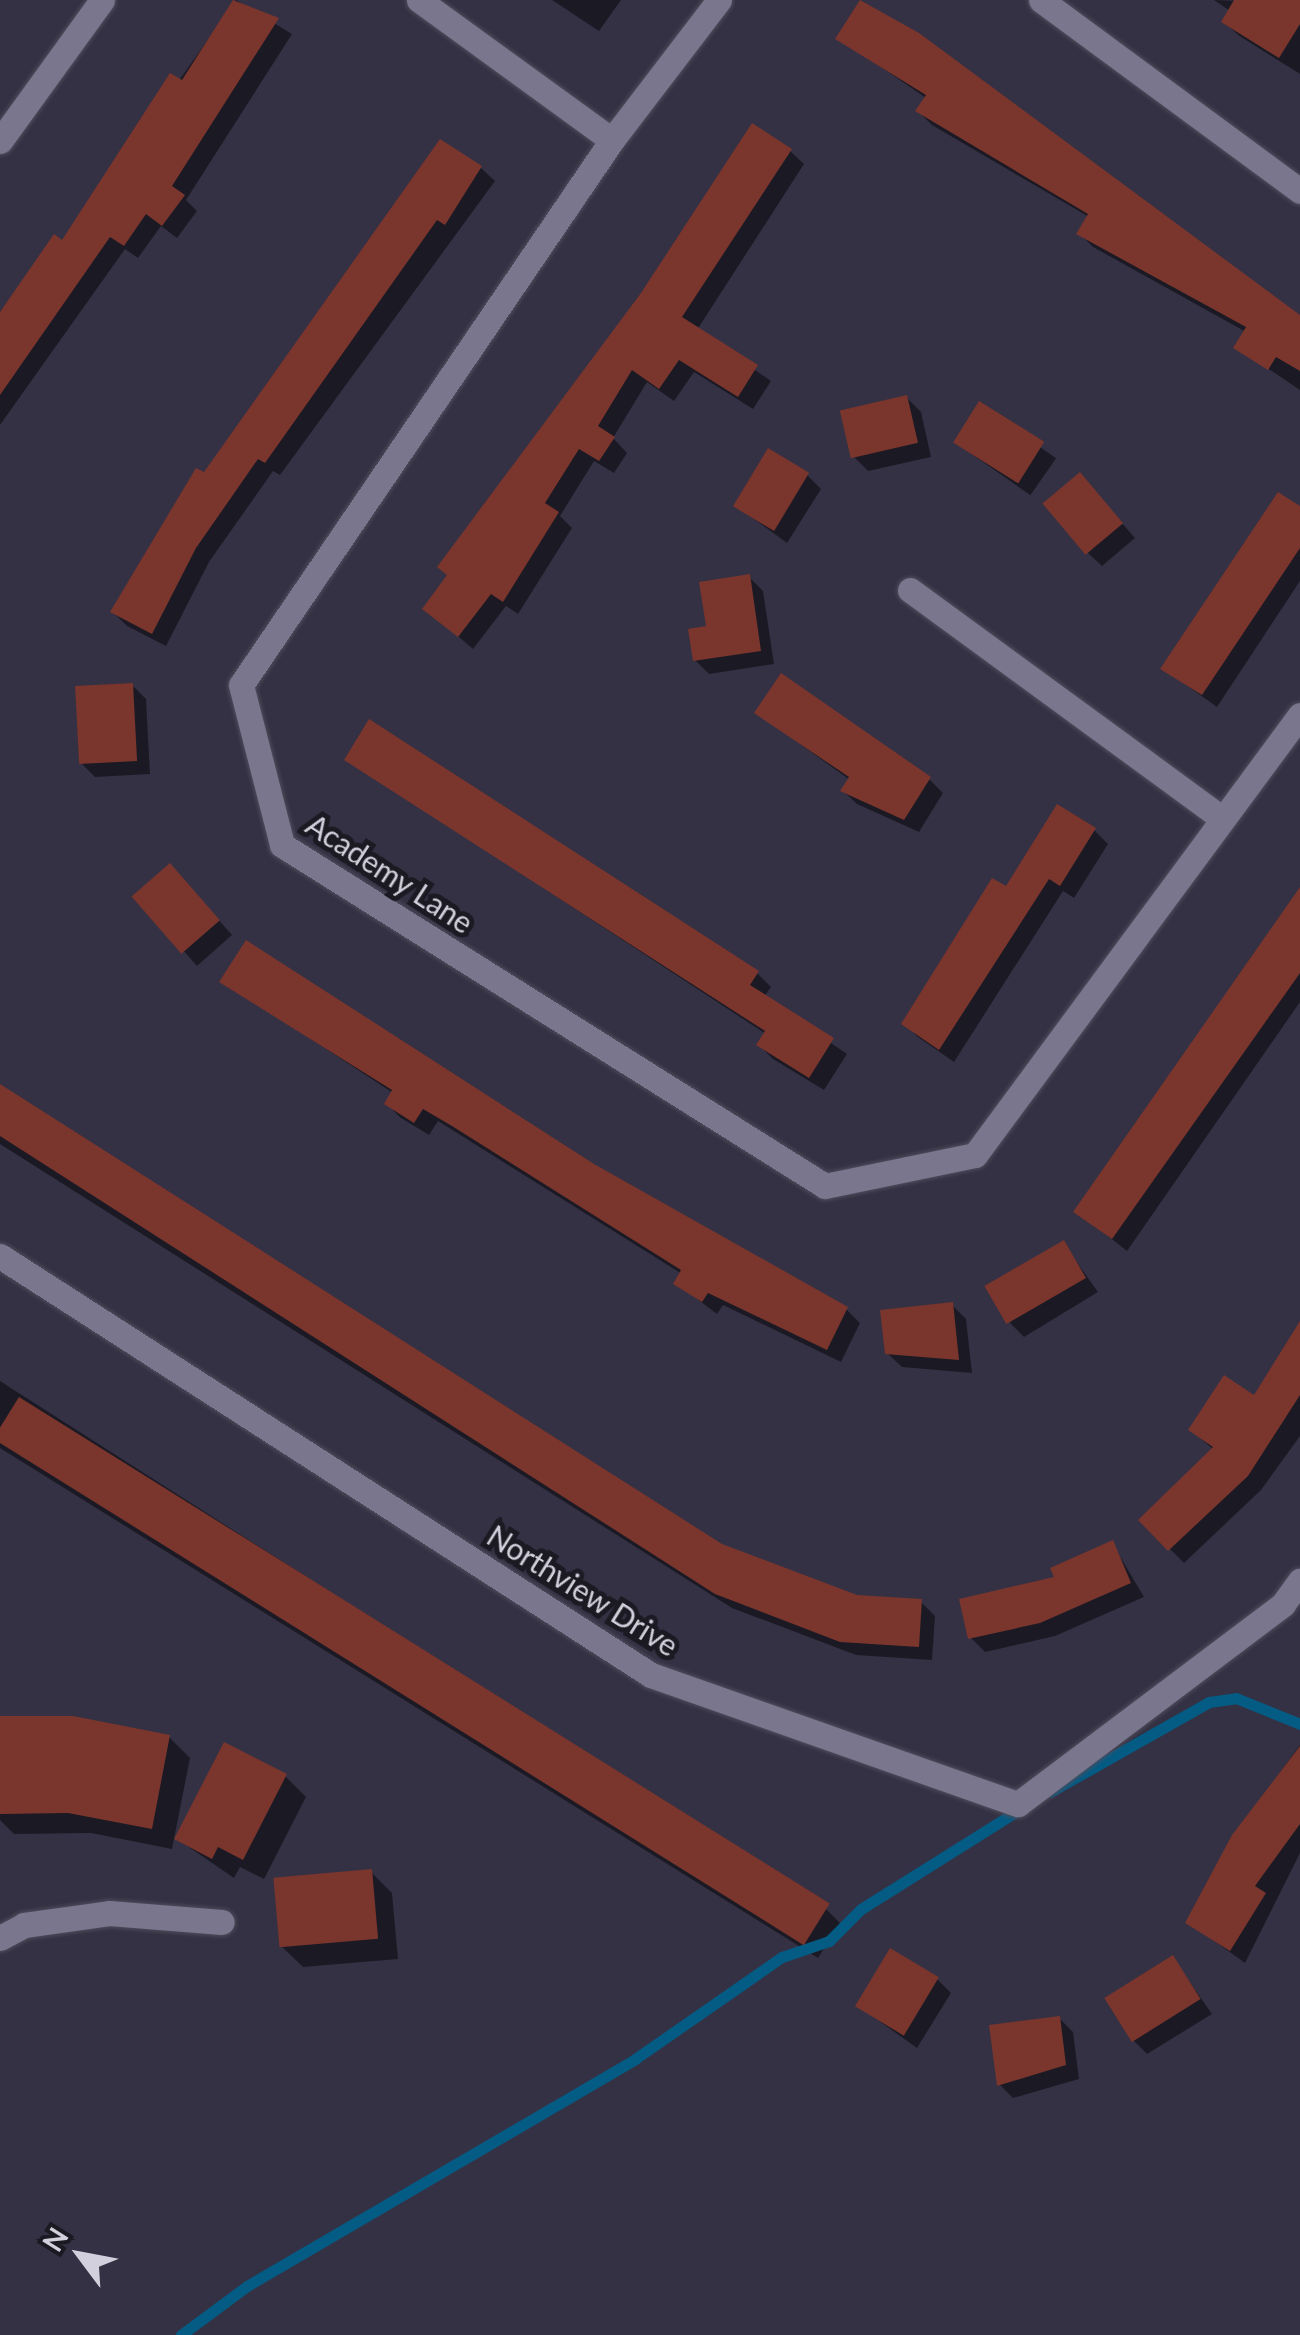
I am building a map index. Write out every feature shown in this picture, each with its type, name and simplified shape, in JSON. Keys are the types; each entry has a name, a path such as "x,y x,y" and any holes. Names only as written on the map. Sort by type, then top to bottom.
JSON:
{"street":[{"path":"0,141 102,0"},
{"path":"419,0 612,140"},
{"name":"Academy Lane","path":"719,0 612,140 241,684 282,846 824,1186 975,1155 1300,716"},
{"path":"1041,0 1300,191"},
{"path":"910,590 1222,818"},
{"name":"Northview Drive","path":"0,1256 651,1676 1018,1804 1284,1604 1300,1582"},
{"path":"0,1938 24,1924 109,1913 222,1922"}],"building":[{"path":"233,0 279,18 172,186 185,195 162,226 146,214 124,246 110,237 0,395 0,312 54,234 62,240 170,73 182,80"},
{"path":"860,0 919,33 1300,315 1300,371 1276,357 1268,370 1233,348 1246,327 1076,234 1088,214 915,111 926,95 835,39"},
{"path":"1234,0 1300,0 1300,24 1279,58 1221,22"},
{"path":"752,123 792,149 682,317 758,365 738,397 679,360 659,389 632,370 598,426 615,437 599,461 579,449 545,503 559,512 503,602 491,594 458,637 422,609 447,575 437,567 641,293"},
{"path":"440,139 482,166 445,225 437,220 265,463 258,459 196,548 152,634 110,612 196,468 204,472"},
{"path":"907,395 918,443 851,458 840,411"},
{"path":"979,401 1044,442 1018,483 953,443"},
{"path":"768,448 809,473 774,531 733,506"},
{"path":"1080,472 1123,523 1086,555 1042,503"},
{"path":"1278,492 1300,506 1300,548 1202,695 1160,669"},
{"path":"750,574 761,651 693,661 688,629 706,626 699,582"},
{"path":"781,673 931,777 904,820 840,791 849,777 754,713"},
{"path":"133,683 137,761 79,764 75,686"},
{"path":"369,719 759,971 750,985 834,1038 809,1078 756,1045 765,1031 344,760"},
{"path":"1057,804 1096,828 1060,886 1049,879 939,1050 901,1024 992,878 1006,886"},
{"path":"170,863 220,920 181,954 132,896"},
{"path":"1300,887 1300,973 1112,1239 1073,1212"},
{"path":"246,940 594,1164 848,1307 827,1350 708,1293 702,1302 673,1284 681,1270 452,1126 423,1109 414,1123 384,1104 392,1090 219,982"},
{"path":"0,1084 722,1544 857,1595 922,1599 919,1647 840,1642 715,1594 0,1136"},
{"path":"1064,1240 1086,1278 1006,1324 984,1286"},
{"path":"953,1302 959,1360 885,1354 880,1310"},
{"path":"1300,1321 1300,1395 1248,1476 1168,1551 1138,1520 1213,1447 1188,1430 1224,1375 1254,1395"},
{"path":"19,1397 830,1904 804,1945 0,1443 0,1427"},
{"path":"1113,1540 1131,1583 1040,1623 968,1639 959,1599 1054,1577 1050,1568"},
{"path":"0,1716 73,1716 170,1735 152,1829 68,1813 0,1814"},
{"path":"224,1742 287,1774 243,1860 218,1847 212,1859 174,1839"},
{"path":"1300,1746 1300,1824 1255,1886 1266,1893 1230,1951 1185,1923 1232,1835"},
{"path":"372,1869 378,1939 279,1947 273,1878"},
{"path":"890,1948 939,1977 904,2036 855,2006"},
{"path":"1173,1955 1201,1999 1132,2042 1104,1998"},
{"path":"1060,2016 1066,2065 997,2086 989,2025"}],"waterway":[{"path":"1050,1792 1209,1702 1236,1698 1300,1724"},
{"path":"181,2335 247,2286 635,2059 782,1957 829,1941 861,1909 1025,1806"}]}
